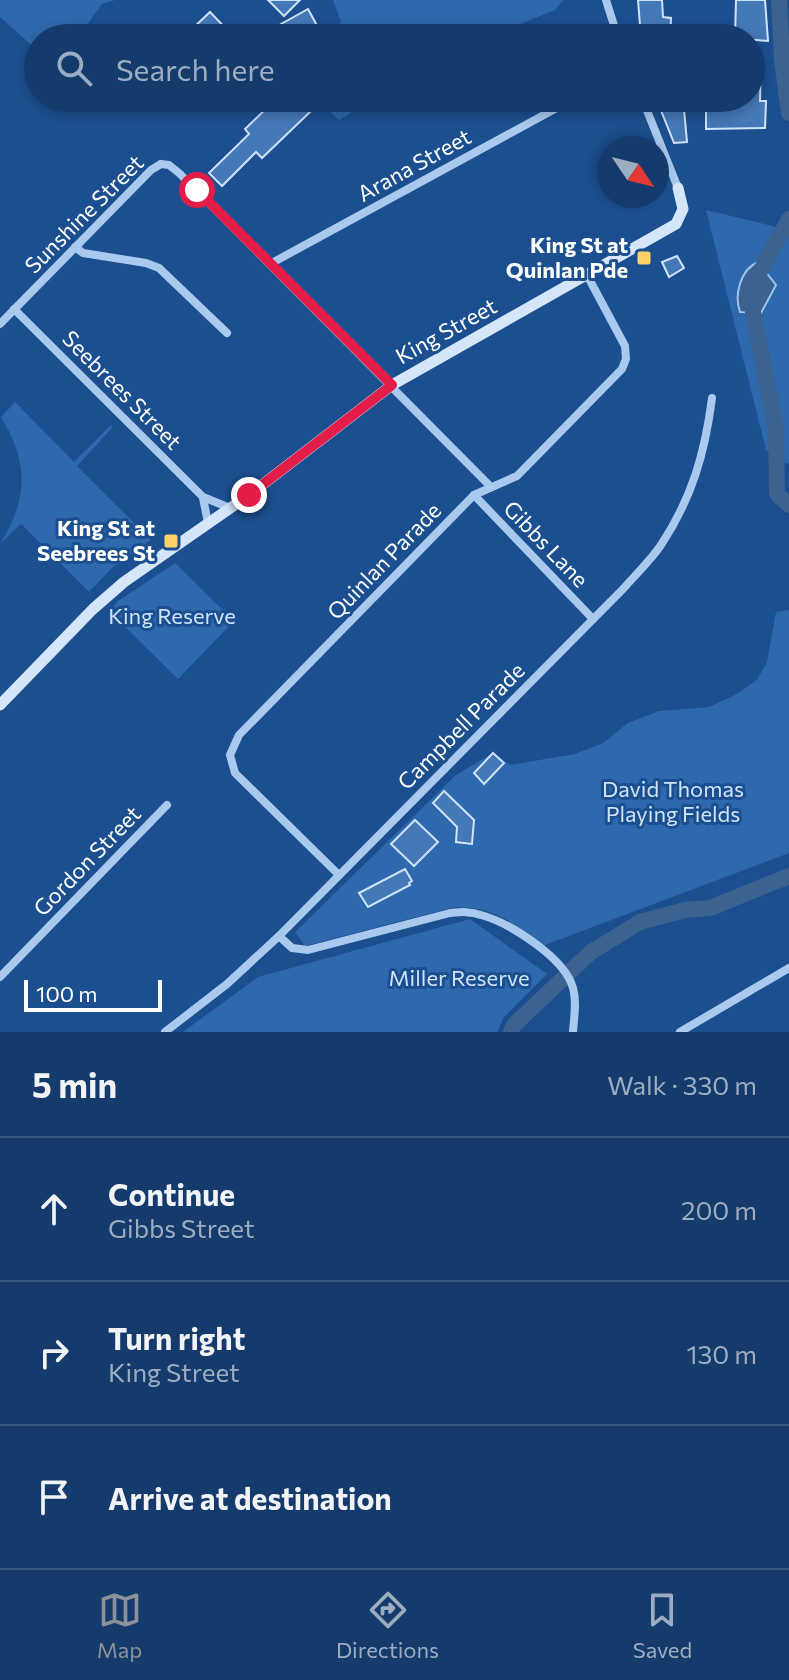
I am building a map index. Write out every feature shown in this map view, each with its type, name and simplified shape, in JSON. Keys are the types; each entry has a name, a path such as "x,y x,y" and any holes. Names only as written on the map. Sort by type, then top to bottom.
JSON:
{"street":[{"path":"606,0 614,24"},
{"name":"Arana Street","path":"270,264 549,112"},
{"name":"King Street","path":"0,705 108,595 230,508 392,385 676,224 683,209 678,188 648,112"},
{"name":"Sunshine Street","path":"0,324 159,160 175,169 270,264"},
{"path":"75,247 83,253 159,268 227,333"},
{"path":"270,264 491,487"},
{"name":"Quinlan Parade","path":"339,875 235,773 230,755 239,735 474,495 517,476 624,364 625,346 587,275"},
{"name":"Seebrees Street","path":"14,309 203,497 230,508"},
{"name":"Campbell Parade","path":"165,1032 227,984 279,936 593,619 660,546 698,474 712,398"},
{"name":"Gibbs Lane","path":"474,495 593,619"},
{"path":"203,497 208,523"},
{"name":"Gordon Street","path":"0,977 167,805"},
{"path":"279,936 292,948 308,950 465,911 490,918 536,945 569,978 576,1003 573,1032"},
{"path":"680,1032 789,968"}],"green space":[{"path":"0,0 115,0 102,4 87,24 24,24 24,38 0,17"},
{"path":"333,0 563,0 555,10 520,24 339,24 341,22"},
{"path":"331,112 352,112 339,120"},
{"path":"706,210 789,230 787,464 766,450"},
{"path":"15,402 74,462 111,425 112,428 77,466 151,540 112,568 89,592 21,524 0,544 16,512 22,481 17,450 1,417"},
{"name":"King Reserve","path":"175,563 234,621 178,679 109,611 118,601"},
{"name":"David Thomas Playing Fields","path":"789,610 789,853 542,946 493,913 455,907 305,946 295,932 456,775 493,753 510,765 575,754 603,743 628,723 659,711 709,707 735,695 757,680 767,662 776,612"},
{"name":"Miller Reserve","path":"470,919 547,974 504,1017 497,1032 183,1032 258,977"}],"shaded area":[{"path":"758,262 776,285 761,313 740,312 740,284 747,271"}],"building":[{"path":"268,0 300,0 284,16"},
{"path":"638,0 662,0 663,17 671,18 671,24 640,24"},
{"path":"736,0 765,0 768,41 765,41 765,24 735,24"},
{"path":"308,9 316,24 281,24"},
{"path":"210,12 222,24 197,24"},
{"path":"766,101 765,128 706,129 706,112 765,112"},
{"path":"263,112 310,112 262,158 256,152 222,186 209,173 249,134 245,129"},
{"path":"662,112 684,112 687,142 674,143"},
{"path":"677,256 684,268 669,277 662,262"},
{"path":"493,753 504,763 484,784 474,773"},
{"path":"444,791 474,820 472,844 456,842 457,827 433,803"},
{"path":"415,820 438,842 414,866 391,844"},
{"path":"405,869 412,881 410,885 368,907 359,893"}],"waterway":[{"path":"779,0 789,113"},
{"path":"789,219 756,279 750,297 776,429 777,494 789,505"},
{"path":"511,1032 514,1025 591,952 640,922 685,910 710,908 789,876"}],"place":[{"name":"King St at Quinlan Pde","path":"644,258"},
{"name":"King St at Seebrees St","path":"171,541"}],"route":[{"path":"197,190 392,385 249,495"}]}
